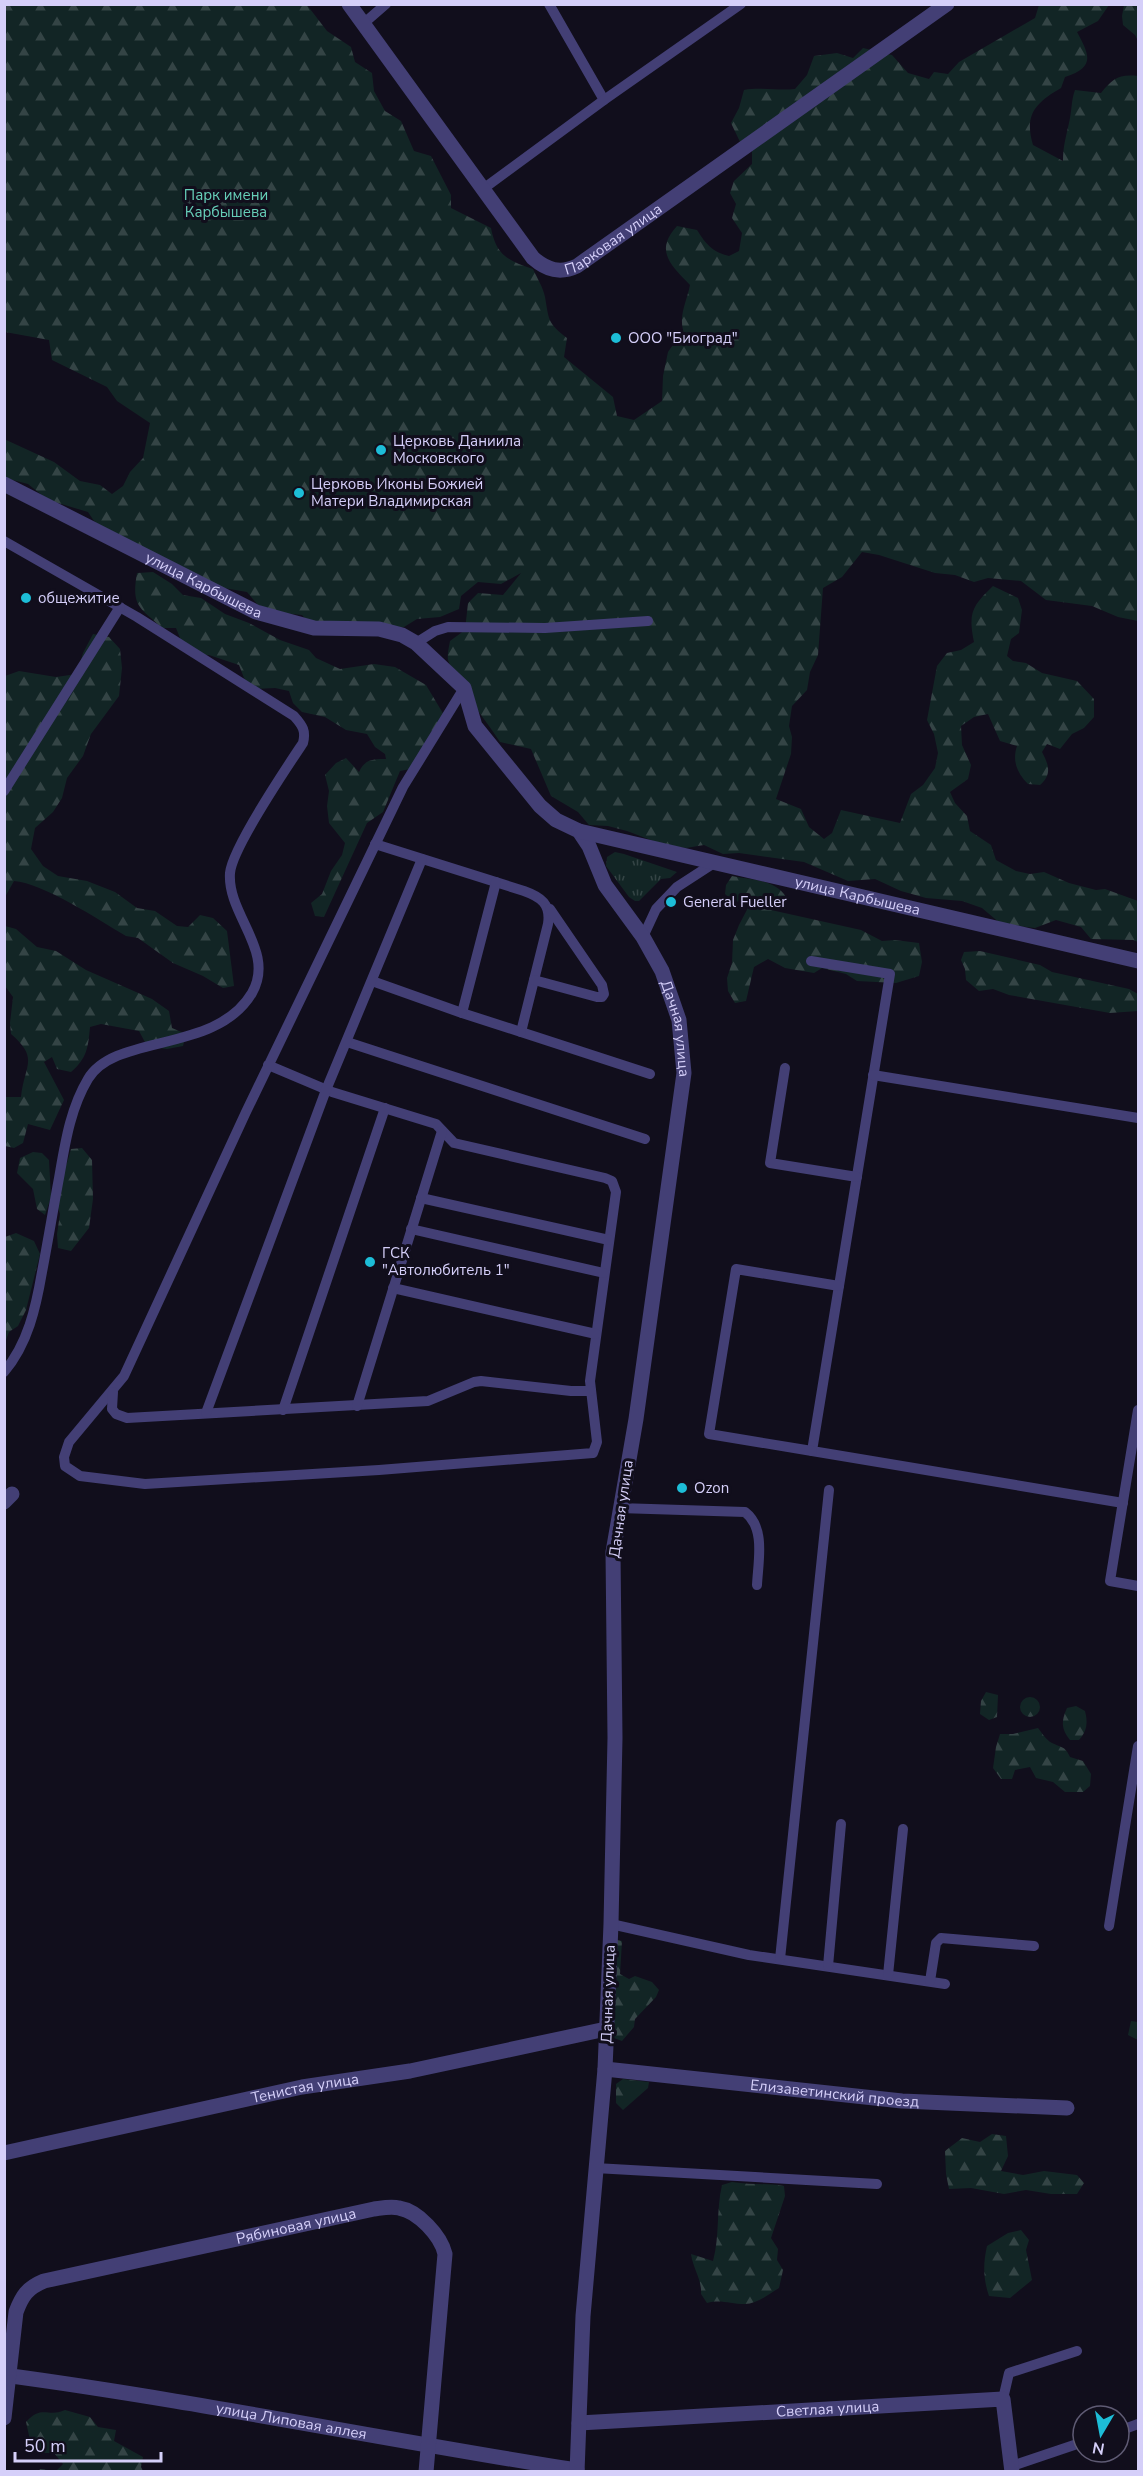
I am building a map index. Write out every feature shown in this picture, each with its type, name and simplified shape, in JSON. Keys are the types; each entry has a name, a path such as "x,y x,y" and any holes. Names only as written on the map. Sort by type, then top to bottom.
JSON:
{"street":[{"name":"Парковая улица","path":"349,4 538,262 549,269 568,270 947,4"},
{"name":"улица Карбышева","path":"4,484 256,612 314,628 379,629 402,634 416,644"},
{"path":"416,644 465,688 475,726 540,806 556,820 579,831"},
{"name":"улица Карбышева","path":"579,831 1138,961"},
{"name":"Дачная улица","path":"577,2471 583,2316 605,2069 611,1924 615,1738 613,1552 636,1419 684,1073 679,1020 662,971 644,938 605,885 589,846 579,831"},
{"name":"Тенистая улица","path":"4,2153 302,2087 410,2071 606,2029"},
{"name":"Елизаветинский проезд","path":"605,2069 902,2101 1066,2108"},
{"name":"Рябиновая улица","path":"4,2418 16,2312 21,2297 31,2287 363,2211 399,2208 417,2217 439,2238 445,2254 426,2472"},
{"name":"улица Липовая аллея","path":"7,2376 109,2389 219,2407 428,2447 577,2471"},
{"path":"1003,2400 1012,2469"},
{"name":"Светлая улица","path":"579,2423 1003,2400"}],"lane":[{"path":"363,24 386,4"},
{"path":"549,4 604,100"},
{"path":"483,189 604,100 741,4"},
{"path":"4,541 120,607 294,716 303,727 305,735 303,743 237,852 230,872 232,891 258,956 259,974 251,994 239,1008 221,1022 202,1032 116,1055 100,1065 89,1077 71,1117 38,1299 25,1339 13,1362 4,1372"},
{"path":"4,791 120,607"},
{"path":"416,644 435,631 448,627 546,628 648,621"},
{"path":"268,1065 326,1090 435,1124 454,1143 612,1181 616,1192 596,1334 591,1391 597,1442 593,1453 145,1484 80,1476 65,1466 64,1457 69,1443 124,1376 268,1065 403,787 465,688"},
{"path":"375,844 537,896 545,902 602,986 604,994 602,997 597,997 534,980"},
{"path":"206,1413 326,1090 422,859"},
{"path":"644,938 656,909 677,888 714,863"},
{"path":"462,1013 496,882"},
{"path":"520,1032 548,924 550,912 545,902"},
{"path":"812,961 890,974 812,1451"},
{"path":"372,981 462,1013 651,1074"},
{"path":"347,1042 645,1139"},
{"path":"785,1068 770,1163 857,1177"},
{"path":"873,1075 1138,1118"},
{"path":"284,1410 385,1108"},
{"path":"357,1406 442,1131"},
{"path":"421,1198 609,1240"},
{"path":"411,1229 604,1273"},
{"path":"839,1286 736,1269 709,1434 1123,1503"},
{"path":"393,1288 596,1334"},
{"path":"113,1391 112,1409 116,1414 127,1419 428,1401 481,1381 571,1391 591,1391"},
{"path":"1138,1410 1110,1581 1138,1586"},
{"path":"780,1959 829,1490"},
{"path":"619,1508 745,1512 757,1526 759,1537 757,1586"},
{"path":"1109,1926 1138,1746"},
{"path":"828,1966 841,1824"},
{"path":"888,1975 903,1829"},
{"path":"611,1924 749,1955 945,1983"},
{"path":"930,1981 936,1943 941,1938 1034,1946"},
{"path":"595,2168 877,2184"},
{"path":"1003,2400 1009,2373 1077,2351"},
{"path":"1012,2469 1071,2447"}],"green space":[{"name":"Парк имени Карбышева","path":"5,5 307,5 327,31 351,47 355,62 372,73 374,91 385,111 401,121 414,151 431,156 451,195 451,208 491,228 496,245 504,256 533,269 544,293 550,320 567,338 564,357 613,397 617,416 634,420 662,401 663,376 668,352 683,330 683,313 690,285 671,264 668,257 666,250 670,235 677,226 697,230 718,252 729,256 739,251 742,233 732,218 736,204 730,193 734,181 752,164 752,146 741,144 731,123 739,108 744,90 795,89 807,75 814,56 837,53 853,58 863,48 892,55 908,73 929,79 934,72 948,74 959,62 1035,18 1039,5 1109,5 1098,21 1077,32 1087,54 1085,65 1065,77 1061,88 1038,105 1031,118 1030,126 1033,145 1063,161 1075,90 1101,93 1117,78 1138,76 1138,621 1118,617 1092,606 1046,600 1021,581 988,578 974,582 955,575 935,573 879,555 862,552 842,577 823,588 818,655 810,672 807,690 792,706 789,726 792,737 791,754 776,799 801,809 809,827 824,839 832,833 841,810 900,823 911,794 923,785 935,768 938,753 934,734 927,720 937,666 947,653 961,650 974,642 971,624 973,611 980,599 993,586 1018,598 1022,610 1019,633 1011,639 1007,656 1013,661 1026,663 1042,673 1077,681 1094,699 1094,717 1084,728 1072,734 1060,749 1047,744 1042,752 1048,766 1048,774 1040,785 1028,784 1021,776 1015,762 1017,746 1000,741 988,714 974,717 961,726 962,745 971,765 968,779 950,792 955,803 967,816 970,831 991,845 996,860 1016,871 1030,874 1044,872 1069,883 1096,890 1105,889 1138,901 1138,942 1091,939 1081,927 1056,920 1035,928 1001,924 982,908 962,901 926,898 901,891 875,879 848,881 804,862 739,853 723,854 704,845 686,848 664,845 627,831 608,826 589,825 578,812 551,796 531,749 500,742 464,691 448,660 450,641 465,630 468,603 478,593 503,595 521,573 501,584 478,582 461,596 459,609 440,617 417,619 404,627 381,632 314,628 302,615 263,611 247,592 207,585 115,537 94,521 88,512 48,500 28,484 5,478 4,439 54,462 80,481 100,485 112,494 123,486 130,472 143,458 150,423 117,401 107,387 52,360 49,340 5,332"},
{"path":"1124,5 1138,5 1138,41 1135,35 1123,25"},
{"path":"153,572 172,584 183,595 201,598 225,614 249,623 280,640 309,650 316,658 340,669 374,664 395,667 426,685 444,715 410,769 400,771 383,812 367,823 324,917 315,916 311,903 322,894 331,871 342,855 345,843 329,823 327,806 329,791 325,775 336,763 346,758 359,772 364,764 370,761 386,759 385,754 375,747 367,734 346,730 325,717 302,712 293,703 289,691 275,688 253,689 244,678 239,665 209,655 195,655 182,643 176,628 162,628 136,600 137,573"},
{"path":"93,634 109,637 120,649 122,668 119,696 91,734 83,756 67,778 62,798 53,812 35,828 31,849 43,866 58,876 87,881 115,892 137,908 155,911 177,926 188,927 200,915 213,918 227,931 234,986 223,988 173,963 138,938 126,936 71,903 40,888 14,881 5,897 5,676 19,671 56,677 77,674 83,653"},
{"path":"615,852 677,872 670,878 661,879 639,901 635,901 629,897 606,866 607,857"},
{"path":"732,876 769,884 776,887 786,897 782,901 745,895 742,902 733,901 725,894 726,885"},
{"path":"751,902 758,907 861,930 882,941 919,943 922,962 919,976 896,983 857,981 846,974 822,968 814,973 785,968 768,959 754,967 746,1001 735,1003 728,991 727,978 732,963 733,940"},
{"path":"5,926 16,929 37,947 56,951 86,970 152,999 169,1011 172,1028 186,1034 183,1046 167,1049 147,1046 139,1031 101,1024 90,1027 86,1052 71,1072 57,1069 52,1057 44,1062 64,1100 50,1130 28,1124 23,1143 14,1148 5,1146 5,1097 21,1097 28,1056 11,1034 13,997 5,986"},
{"path":"980,951 1040,965 1052,972 1129,989 1138,994 1138,1011 1110,1013 1009,995 993,989 979,991 966,980 961,960 964,952"},
{"path":"82,1148 92,1160 93,1199 89,1228 71,1251 58,1248 57,1234 60,1214 55,1197 56,1179 67,1163 71,1149"},
{"path":"33,1152 42,1153 49,1160 51,1197 45,1215 37,1209 33,1189 17,1173 20,1158"},
{"path":"16,1233 34,1241 40,1254 26,1310 18,1326 9,1332 5,1343 5,1237"},
{"path":"986,1692 998,1695 997,1717 989,1720 980,1714 981,1701"},
{"path":"1026,1697 1034,1697 1040,1703 1040,1711 1034,1717 1026,1717 1020,1711 1020,1703"},
{"path":"1076,1706 1085,1711 1086,1727 1079,1740 1070,1740 1065,1732 1063,1721 1067,1708"},
{"path":"1038,1728 1050,1742 1065,1749 1070,1757 1083,1761 1091,1774 1090,1786 1083,1792 1065,1792 1053,1782 1036,1778 1030,1767 1015,1770 1012,1779 1001,1779 993,1768 1000,1734 1013,1734"},
{"path":"617,1940 622,1941 620,1974 629,1979 635,1976 652,1982 659,1990 656,1997 635,2019 634,2027 622,2041 614,2038 613,2025"},
{"path":"1131,2021 1138,2022 1138,2040 1128,2035"},
{"path":"623,2079 649,2082 648,2088 623,2110 616,2103 616,2084"},
{"path":"992,2134 1006,2136 1008,2156 1001,2171 1023,2175 1044,2171 1077,2175 1084,2183 1077,2194 1051,2194 1026,2190 1004,2194 971,2188 949,2189 945,2151 962,2138 980,2142"},
{"path":"732,2182 784,2186 785,2196 771,2238 778,2249 777,2260 783,2270 779,2288 758,2301 749,2304 707,2303 701,2294 691,2254 713,2261 722,2185"},
{"path":"1021,2230 1029,2240 1026,2250 1032,2280 1010,2298 989,2296 984,2271 987,2246 1008,2233"},
{"path":"65,2410 90,2417 98,2427 116,2430 114,2441 143,2457 141,2467 143,2471 56,2471 63,2464 54,2453 42,2453 30,2440 26,2422 41,2412 54,2413"}],"place":[{"name":"ООО \"Биоград\"","path":"616,338"},
{"name":"Церковь Даниила Московского","path":"381,450"},
{"name":"Церковь Иконы Божией Матери Владимирская","path":"299,493"},
{"name":"общежитие","path":"26,598"},
{"name":"General Fueller","path":"671,902"},
{"name":"ГСК \"Автолюбитель 1\"","path":"370,1262"},
{"name":"Ozon","path":"682,1488"}]}
